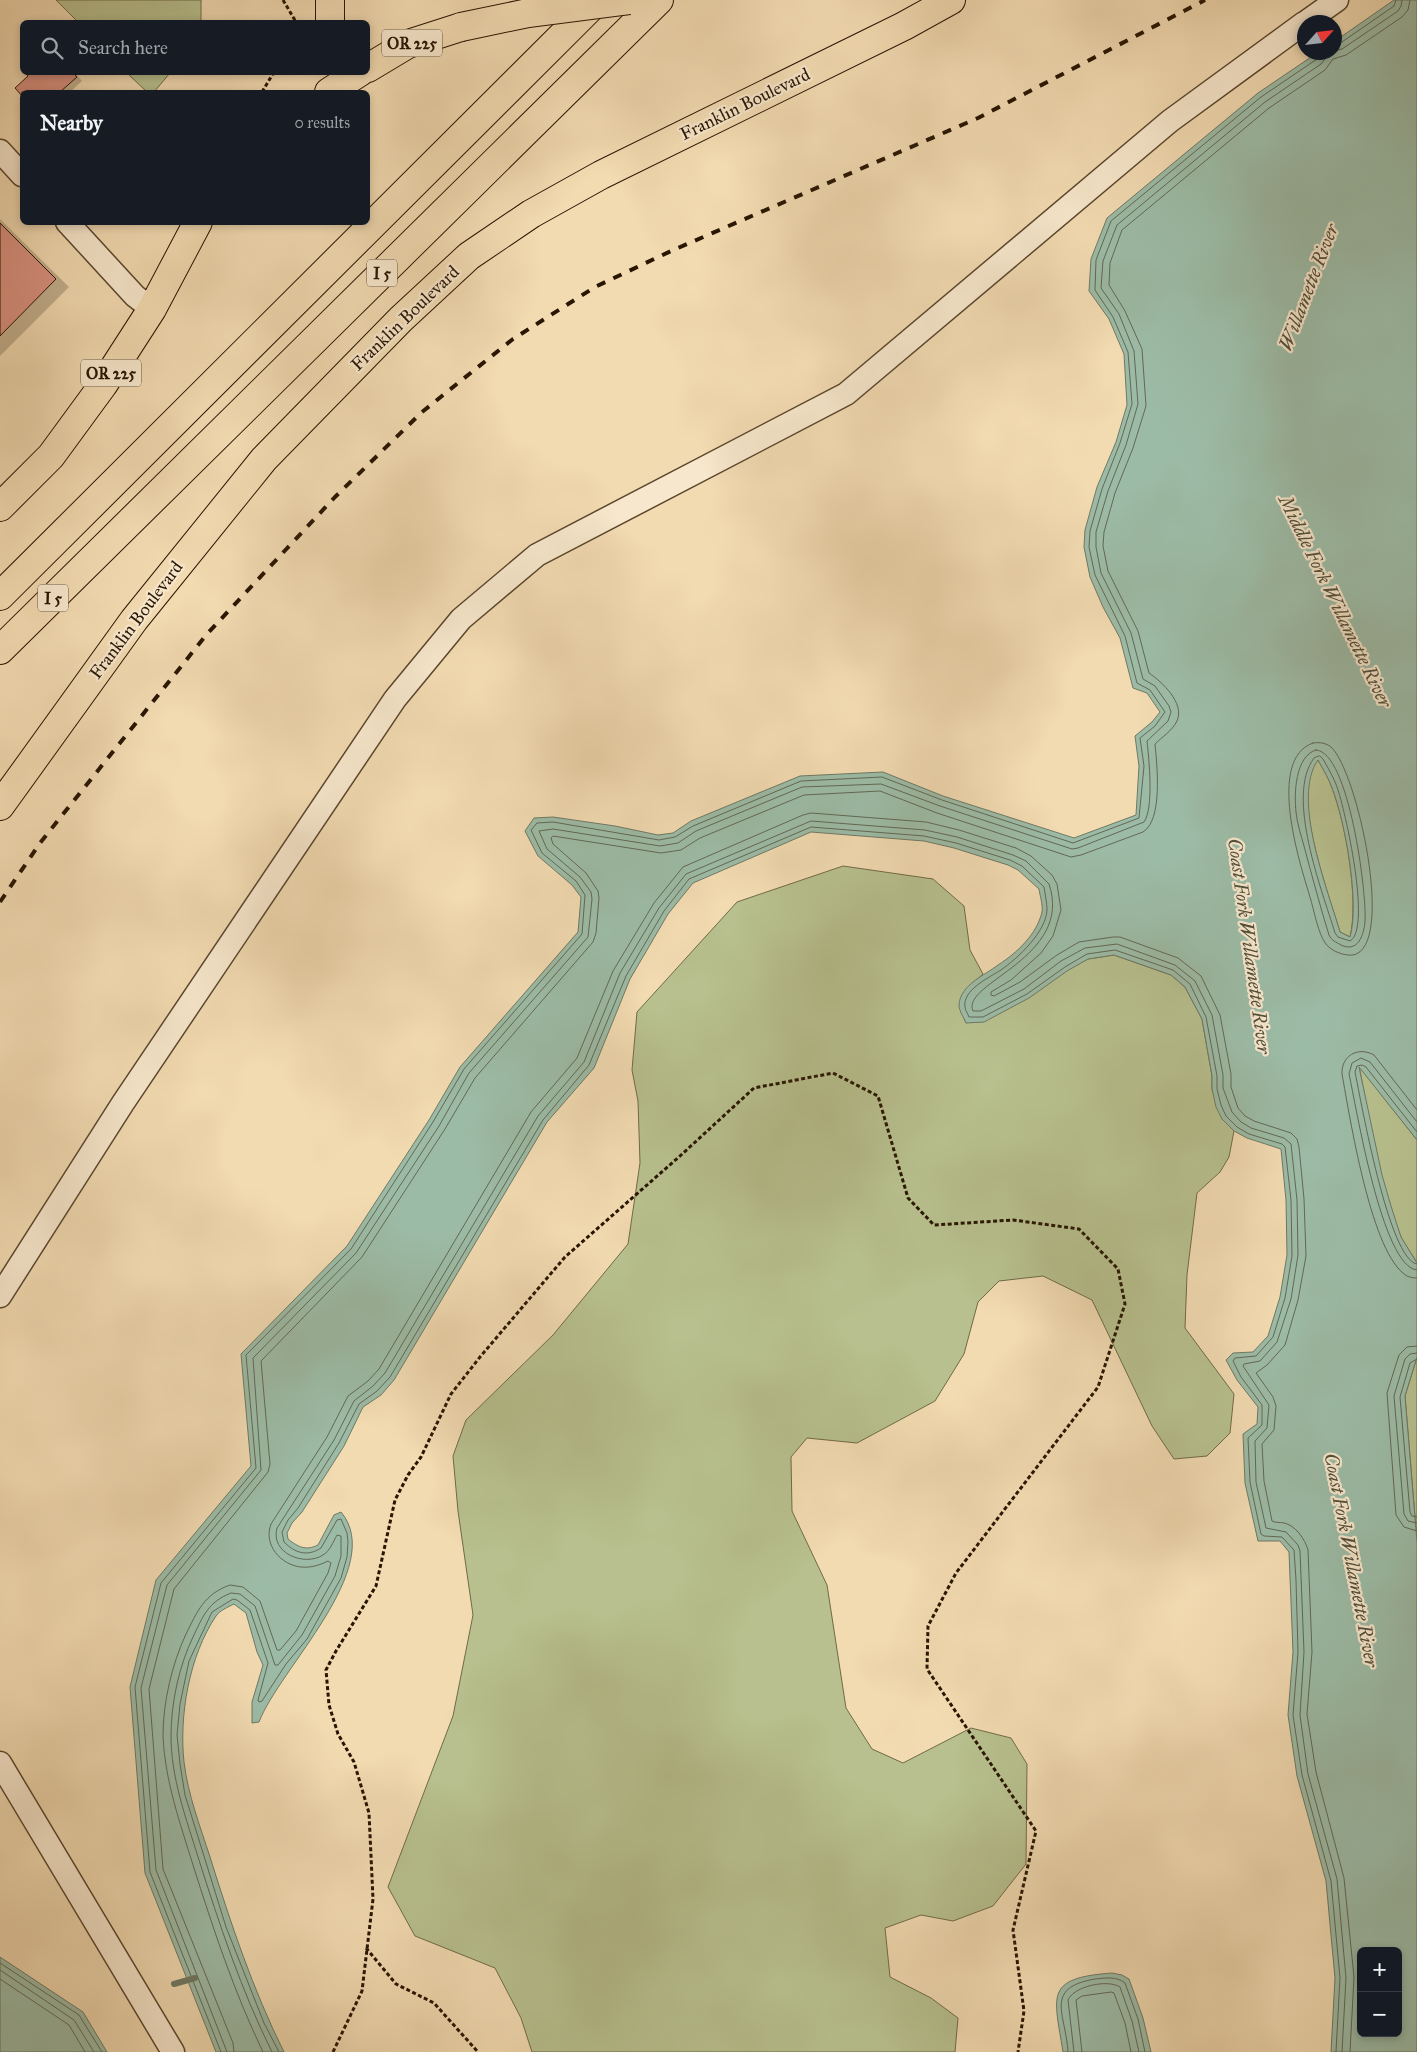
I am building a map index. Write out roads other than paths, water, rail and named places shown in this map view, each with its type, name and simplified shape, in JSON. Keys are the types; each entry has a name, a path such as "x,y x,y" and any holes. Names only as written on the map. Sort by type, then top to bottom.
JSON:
{"main road":[{"path":"330,0 330,20"},
{"name":"I 5","path":"0,596 598,0"},
{"name":"OR 225","path":"370,65 408,44 461,27 528,13 629,0"},
{"name":"I 5","path":"0,650 659,0"},
{"name":"Franklin Boulevard","path":"0,806 134,620 264,459 401,319 469,256 531,214 601,175 904,26 951,0"},
{"name":"OR 225","path":"0,507 51,456 103,385 152,308 196,225"}],"street":[{"path":"1316,15 1337,0"},
{"path":"0,1296 124,1103 395,699 461,619 537,555 846,394 1170,121 1297,29"},
{"path":"0,151 20,173"},
{"path":"70,225 135,296 152,308"},
{"path":"0,1762 172,2052"}],"water":[{"path":"1394,0 1417,0 1417,1140 1359,1067 1382,1175 1391,1206 1401,1237 1417,1263 1417,1357 1405,1396 1417,1542 1417,2052 1331,2052 1335,1978 1326,1881 1297,1776 1288,1715 1293,1652 1289,1552 1280,1541 1258,1541 1245,1483 1243,1434 1257,1424 1258,1407 1237,1380 1226,1360 1233,1353 1253,1352 1268,1336 1280,1297 1287,1255 1286,1200 1281,1149 1247,1138 1234,1131 1222,1119 1216,1107 1212,1089 1212,1076 1202,1019 1185,987 1171,975 1114,955 1088,959 1067,971 1029,998 984,1022 966,1023 959,1005 960,998 968,986 1019,949 1036,928 1042,912 1039,889 1018,870 954,848 924,841 811,832 693,883 668,914 630,979 594,1068 547,1122 394,1380 381,1395 363,1407 344,1446 302,1512 292,1523 287,1533 288,1539 299,1546 310,1548 318,1545 334,1515 341,1512 352,1535 350,1561 341,1589 325,1618 270,1700 259,1722 252,1723 252,1702 263,1665 257,1652 246,1613 234,1604 217,1614 207,1632 193,1668 185,1706 183,1744 188,1786 234,1932 262,2005 284,2052 216,2052 145,1873 130,1687 156,1580 251,1466 241,1354 347,1246 429,1120 460,1067 578,932 581,897 572,885 538,856 525,831 534,818 553,817 615,826 658,835 673,833 691,821 800,776 883,772 943,796 1074,838 1136,815 1139,766 1135,736 1152,722 1160,712 1147,693 1133,688 1120,638 1103,607 1090,577 1084,547 1085,530 1097,487 1116,442 1127,405 1124,354 1109,319 1089,291 1091,259 1107,218 1258,93 1307,60 1342,60 1342,36","holes":["1318,760 1328,778 1342,820 1350,862 1353,904 1353,922 1350,937 1340,932 1314,844 1310,820 1308,797 1311,777"]},
{"path":"0,1957 83,2012 107,2052 0,2052"},
{"path":"1112,1973 1129,1979 1143,2018 1151,2052 1063,2052 1057,2016 1059,1993 1064,1985 1074,1979"}],"waterway":[{"path":"174,1984 195,1978"}],"railway":[{"path":"0,902 40,843 207,634 335,497 422,412 513,339 595,287 671,251 978,118 1205,0"}],"water label":[{"name":"Willamette River","path":"1308,287"},
{"name":"Middle Fork Willamette River","path":"1336,601"},
{"name":"Coast Fork Willamette River","path":"1250,946"},
{"name":"Coast Fork Willamette River","path":"1352,1560"}]}
